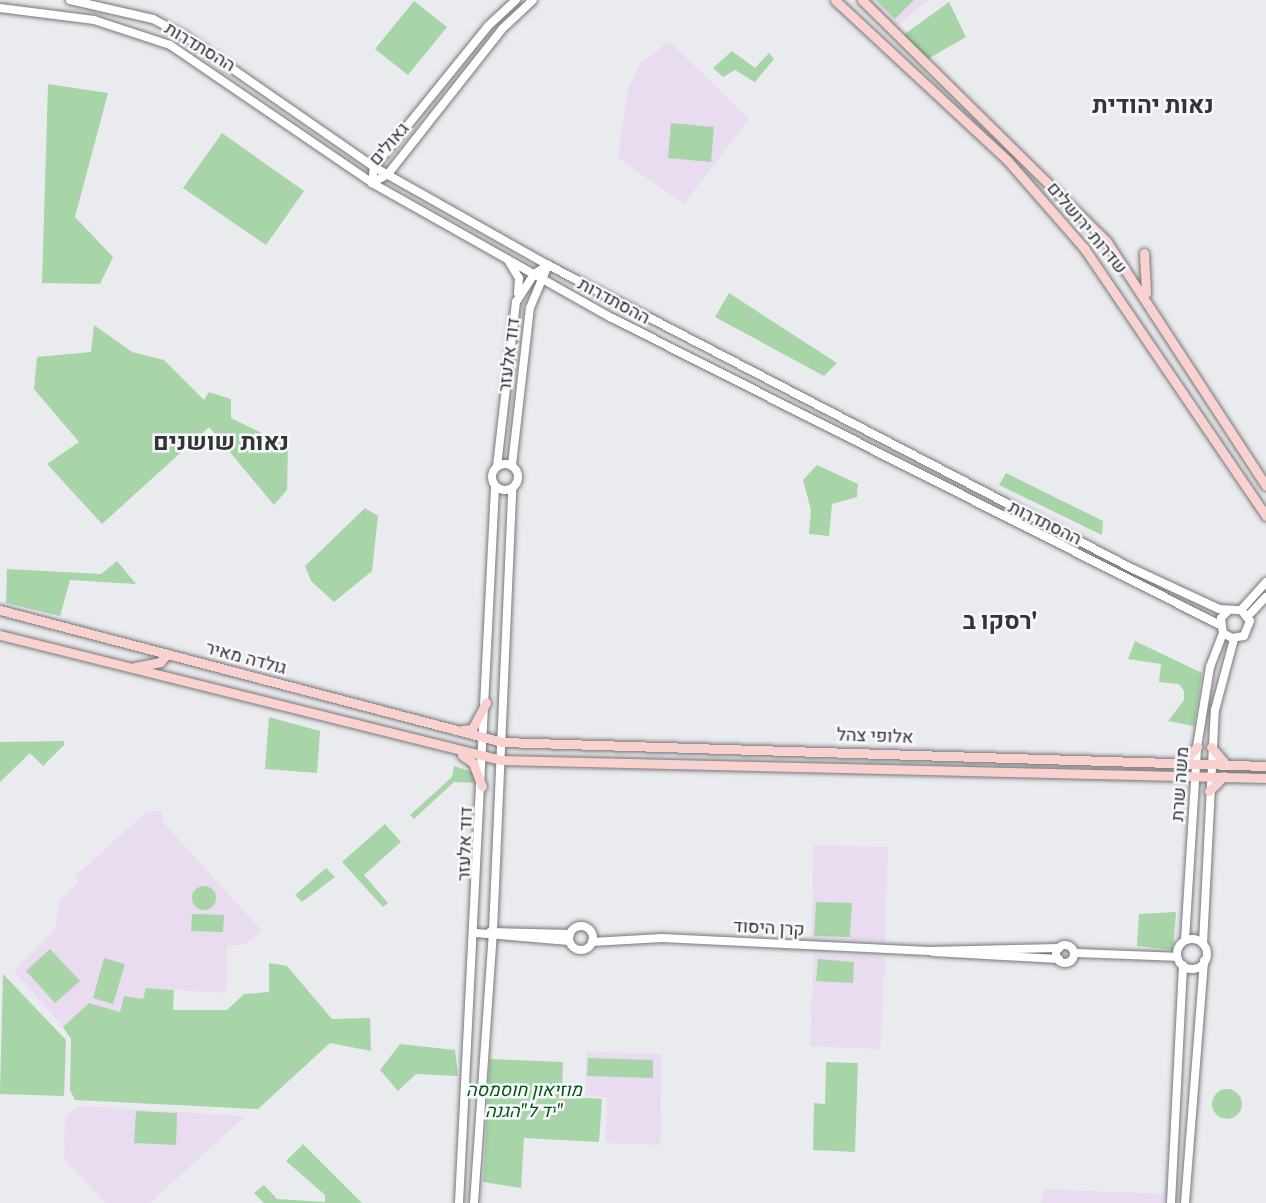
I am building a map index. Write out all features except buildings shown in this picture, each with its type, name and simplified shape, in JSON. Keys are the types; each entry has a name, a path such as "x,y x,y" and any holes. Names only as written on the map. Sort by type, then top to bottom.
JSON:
{"main road":[{"name":"שדרות ירושלים","path":"836,0 1008,161 1084,248 1266,516"},
{"name":"שדרות ירושלים","path":"862,0 1068,199 1147,298 1266,486"},
{"path":"1144,254 1147,298"},
{"name":"גולדה מאיר","path":"0,610 484,738"},
{"name":"גולדה מאיר","path":"0,635 484,758"},
{"path":"130,668 160,662 167,654"},
{"path":"454,731 472,729 486,703"},
{"name":"אלופי צהל","path":"484,738 502,742 1266,766"},
{"path":"1183,762 1197,747"},
{"path":"1211,747 1225,763"},
{"path":"452,749 473,763 482,786"},
{"name":"אלופי צהל","path":"484,758 1266,778"},
{"path":"1209,791 1224,776"}],"street":[{"name":"ההסתדרות","path":"69,0 153,19 175,31 374,167 548,265 945,476 1228,611"},
{"name":"גאולים","path":"372,183 374,167 488,26 516,0"},
{"name":"גאולים","path":"372,183 388,174 502,29 533,0"},
{"name":"ההסתדרות","path":"0,8 147,34 218,74 372,183 544,280 928,482 1222,629"},
{"name":"דוד אלעזר","path":"459,1203 477,933 495,487 491,475 497,466 519,278 507,259"},
{"name":"דוד אלעזר","path":"516,302 534,274 548,265"},
{"name":"דוד אלעזר","path":"474,1203 493,935 512,489 518,478 512,465 530,308 544,280 548,265"},
{"path":"497,466 512,465"},
{"path":"495,487 512,489"},
{"path":"1266,582 1241,610 1228,611 1222,629 1234,639 1247,632 1248,616 1266,597"},
{"path":"1241,610 1248,616"},
{"name":"משה שרת","path":"1185,940 1195,762 1210,667 1222,629"},
{"name":"משה שרת","path":"1203,944 1211,747 1220,676 1234,639"},
{"path":"477,933 569,938 581,950 592,939 582,926 569,938"},
{"name":"קרן היסוד","path":"592,939 929,951 1070,946 1074,953"},
{"path":"1177,957 1185,940 1203,944 1204,961 1185,1203"},
{"path":"1059,948 1059,959 1068,962 1074,953 1177,957"},
{"name":"קרן היסוד","path":"929,951 950,957 1059,959"},
{"path":"1172,1203 1183,965 1177,957"},
{"path":"1183,965 1196,968 1204,961"}],"shaded area":[{"path":"867,0 928,0 895,28"},
{"path":"669,41 749,119 684,204 618,158 628,89 640,64"},
{"path":"162,811 162,821 262,931 245,944 227,946 226,993 147,988 143,999 120,1012 89,1003 63,1027 14,971 56,929 58,903 79,881 75,877 146,812"},
{"path":"814,845 888,847 885,941 811,938"},
{"path":"814,954 885,957 880,1049 810,1046"},
{"path":"586,1052 662,1054 660,1145 606,1143 607,1097 585,1096"},
{"path":"80,1106 244,1117 150,1203 106,1203 64,1159 65,1116"},
{"path":"1044,1189 1165,1194 1164,1203 1041,1203"}],"green space":[{"path":"876,0 914,0 895,19"},
{"path":"414,1 447,27 408,75 375,49"},
{"path":"949,2 966,37 926,60 902,36"},
{"path":"732,51 755,68 769,53 774,59 755,82 735,70 723,77 713,68"},
{"path":"48,84 108,93 75,217 113,257 100,284 42,283"},
{"path":"671,123 714,127 711,162 668,158"},
{"path":"222,133 304,191 266,245 183,188"},
{"path":"729,293 837,363 824,376 715,317"},
{"path":"94,325 132,352 164,360 204,400 209,392 231,399 231,418 288,446 287,490 274,505 209,427 102,524 47,464 79,442 34,389 37,357 91,352"},
{"path":"817,465 858,484 857,497 832,504 829,536 809,534 811,510 803,480"},
{"path":"1006,473 1103,521 1102,535 999,485"},
{"path":"365,508 378,516 372,571 334,602 311,581 305,566"},
{"path":"117,561 136,584 70,580 60,616 6,603 7,569 101,574"},
{"path":"1135,641 1202,673 1194,726 1168,721 1184,700 1184,691 1179,684 1159,682 1161,664 1128,659"},
{"path":"269,717 320,731 317,773 265,769"},
{"path":"63,741 65,744 43,766 30,753 0,782 0,742"},
{"path":"454,766 475,773 480,783 454,782 414,819 410,815 452,777"},
{"path":"385,824 401,842 364,875 388,903 383,907 342,862"},
{"path":"326,868 335,877 302,902 295,895"},
{"path":"204,886 212,890 216,898 212,906 204,910 196,906 192,898 196,890"},
{"path":"816,902 852,903 850,937 814,936"},
{"path":"1176,912 1173,950 1137,946 1139,914"},
{"path":"192,914 224,915 223,932 191,931"},
{"path":"50,949 80,981 55,1003 26,971"},
{"path":"104,958 125,964 113,1004 93,998"},
{"path":"818,959 854,962 853,983 816,981"},
{"path":"269,963 287,966 332,1019 370,1018 371,1051 330,1043 258,1109 75,1100 70,1090 71,1039 63,1027 89,1003 120,1012 124,996 143,999 146,988 174,990 173,1010 227,1010 244,994 269,992"},
{"path":"3,974 66,1040 64,1096 0,1094"},
{"path":"400,1044 455,1050 458,1076 416,1074 398,1091 380,1070"},
{"path":"588,1058 653,1060 653,1078 587,1076"},
{"name":"מוזיאון חוסמסה יד ל\"הגנה\"","path":"490,1059 563,1062 562,1096 602,1099 599,1142 524,1138 521,1188 483,1182"},
{"path":"826,1062 858,1063 855,1152 813,1150 814,1103 825,1104"},
{"path":"1227,1089 1238,1093 1242,1104 1238,1115 1227,1119 1216,1115 1212,1104 1216,1093"},
{"path":"136,1111 177,1113 176,1145 134,1143"},
{"path":"303,1144 362,1203 264,1203 254,1193 264,1185 277,1199 325,1202 325,1195 286,1161"}],"district":[{"name":"נאות יהודית","path":"1153,105"},
{"name":"נאות שושנים","path":"221,442"},
{"name":"רסקו ב'","path":"1000,621"}]}
